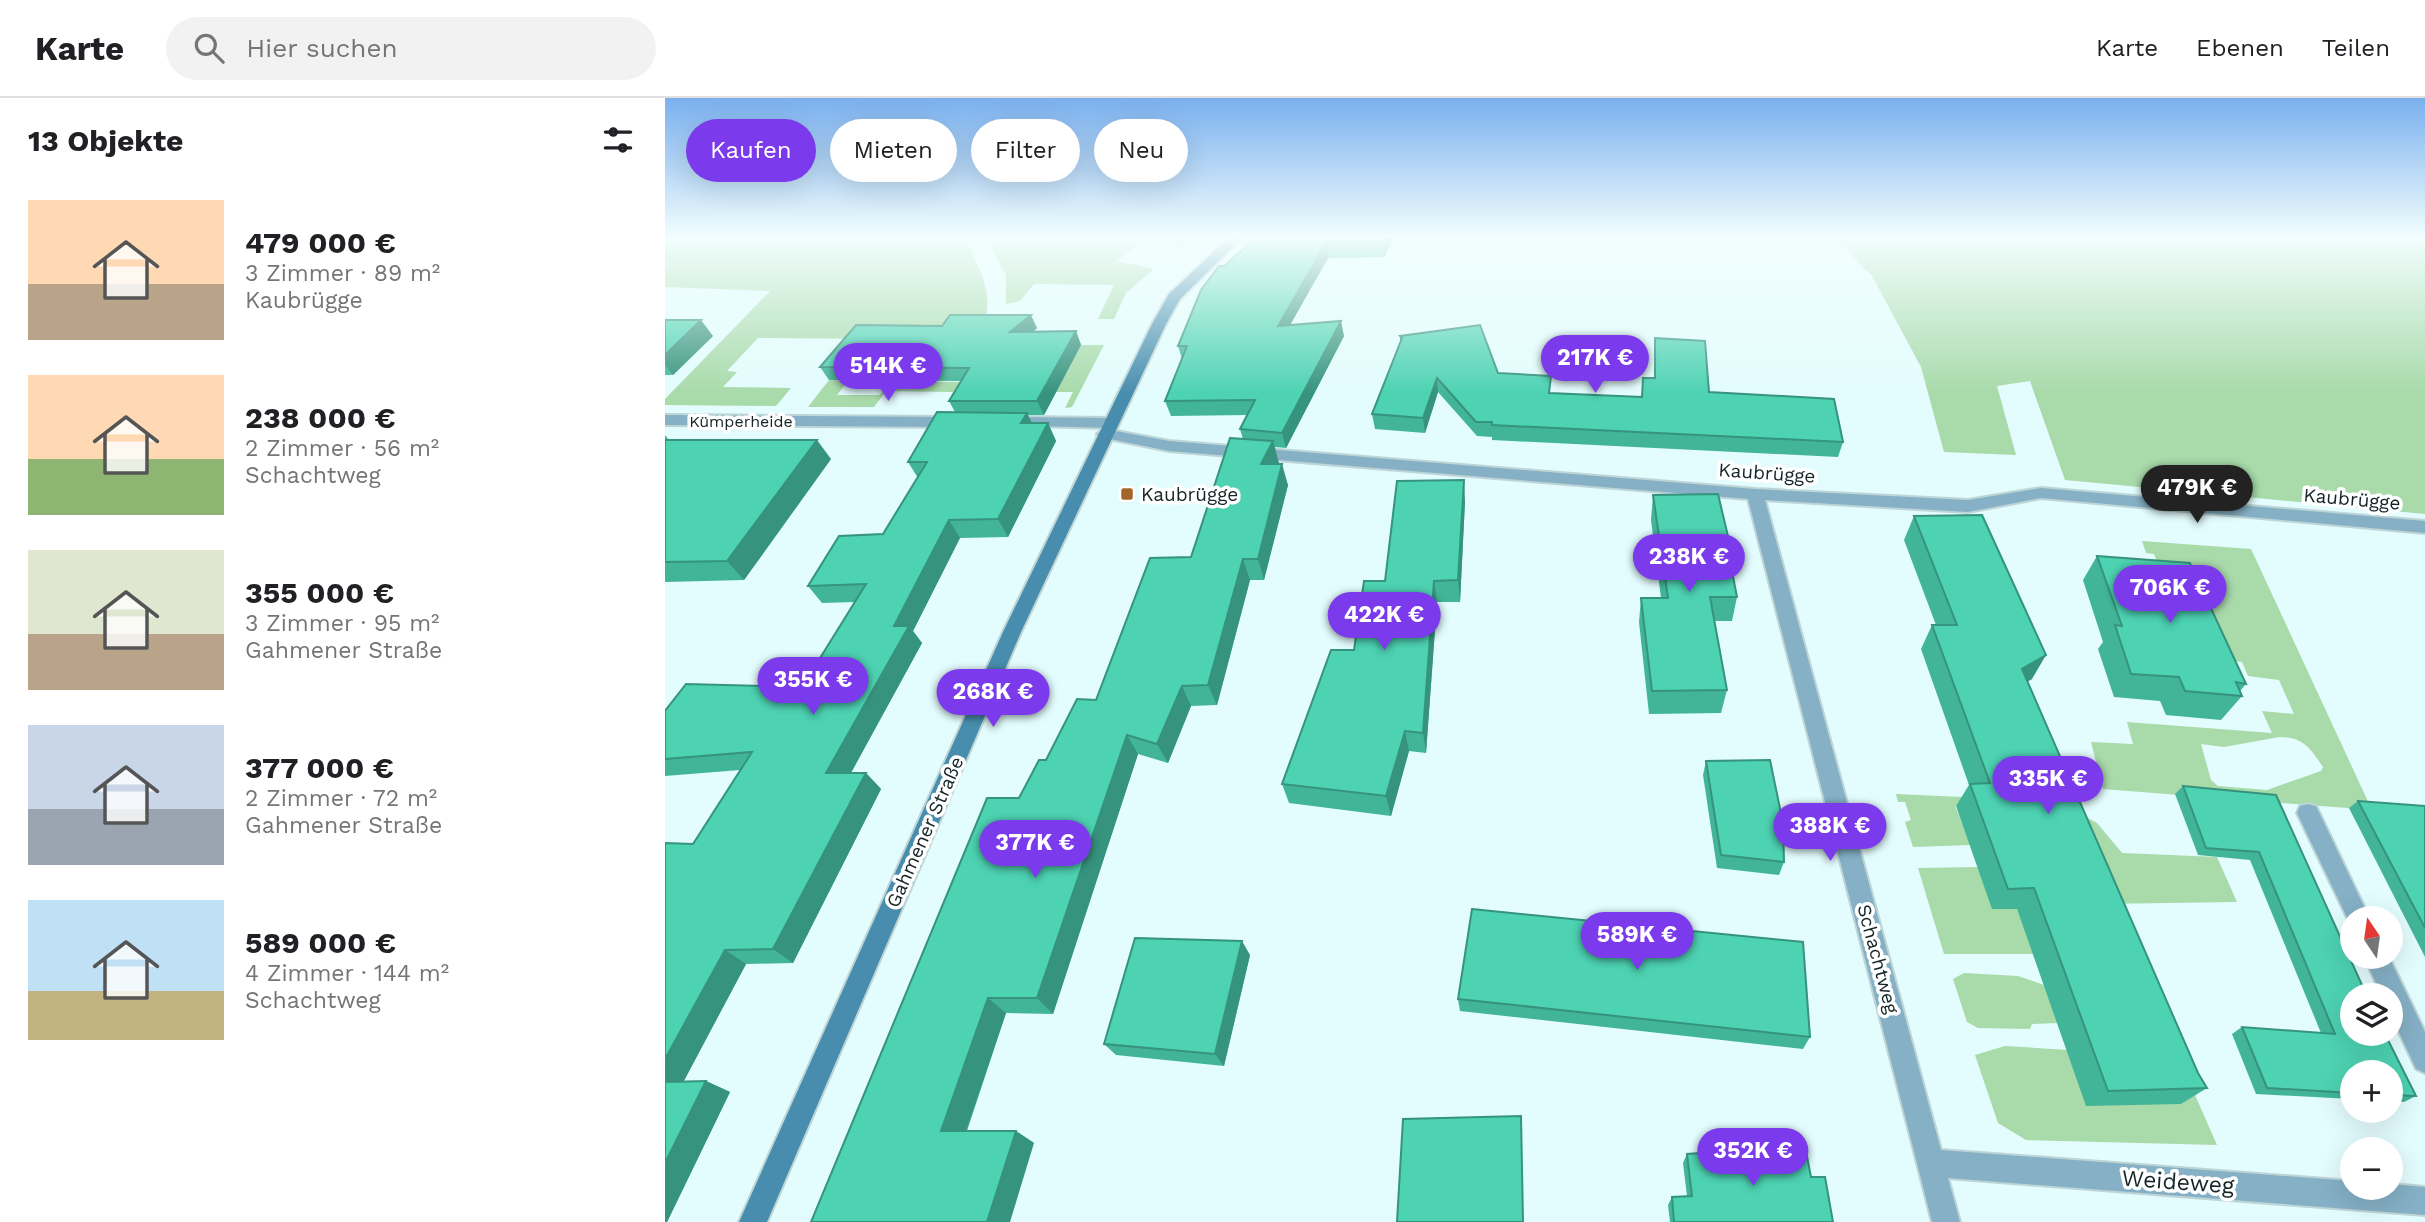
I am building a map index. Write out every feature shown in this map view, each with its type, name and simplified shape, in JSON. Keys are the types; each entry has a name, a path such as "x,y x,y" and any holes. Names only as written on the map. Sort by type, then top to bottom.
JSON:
{"main road":[{"name":"Gahmener Straße","path":"753,1222 1012,632 1108,428 1174,297 1183,288"}],"street":[{"name":"Kümperheide","path":"665,420 980,422 1108,428"},
{"name":"Kaubrügge","path":"1108,428 1169,446 1755,494 1968,506 2041,493 2425,527"},
{"name":"Schachtweg","path":"1755,494 1947,1222"},
{"path":"2308,813 2352,906"},
{"path":"2383,970 2425,1060"},
{"name":"Weideweg","path":"1931,1163 2425,1201"}],"green space":[{"path":"703,288 986,288 986,316 983,329 882,339 758,338 727,371 737,372 723,387 791,388 776,406 665,405 665,399 770,291"},
{"path":"1006,288 1030,288 1020,301 1006,304"},
{"path":"1112,288 1131,288 1126,293 1114,319 1098,319"},
{"path":"1879,288 2425,288 2425,514 2065,480 2030,381 1997,386 2016,455 1944,452 1921,367"},
{"path":"1081,345 1104,345 1072,407 1065,408 1073,392 1037,392 1064,377"},
{"path":"829,380 848,381 837,395 880,395 891,381 960,382 953,392 886,391 874,407 808,407"},
{"path":"2142,541 2251,549 2372,810 2103,789 2091,742 2133,744 2127,722 2272,733 2262,711 2294,714 2279,680 2248,676 2242,662 2234,661 2168,587 2154,554 2146,553","holes":["2279,737 2300,741 2310,749 2323,767 2321,771 2267,790 2218,786 2211,780 2201,744 2224,747"]},
{"path":"1896,794 2028,800 2032,804 1955,806 1971,845 1913,847 1905,822 1911,820 1905,802 1898,802"},
{"path":"2078,813 2097,823 2122,853 2217,857 2237,902 2097,904"},
{"path":"1979,867 2017,909 2034,954 1944,954 1918,868"},
{"path":"1964,973 2018,976 2044,985 2058,1023 2032,1024 2030,1029 1978,1028 1967,1022 1953,979"},
{"path":"2170,1038 2217,1145 2026,1140 1998,1123 1975,1055 2005,1046 2068,1050"}],"building":[{"path":"1300,288 1278,326 1341,321 1282,433 1240,429 1255,400 1165,401 1187,346 1178,346 1201,290"},
{"path":"950,315 1031,315 1010,332 1076,331 1037,401 949,401 969,368 820,367 856,325 942,326"},
{"path":"665,320 701,320 665,355"},
{"path":"1480,325 1498,373 1551,376 1549,393 1642,397 1643,378 1655,378 1655,338 1705,341 1709,392 1834,399 1843,442 1492,425 1492,422 1476,422 1437,378 1423,418 1372,414 1402,338 1400,336"},
{"path":"937,412 1027,413 1021,423 1048,423 998,519 949,520 894,626 909,626 826,773 866,773 773,949 725,950 665,1059 665,843 693,844 752,752 665,759 665,711 686,684 802,687 866,584 808,586 839,536 883,534 927,462 908,462"},
{"path":"1230,438 1273,441 1261,464 1282,464 1258,559 1243,559 1208,685 1182,686 1157,744 1127,735 1037,998 988,998 941,1131 1016,1131 987,1222 811,1222 987,798 1019,798 1039,760 1046,760 1077,699 1096,700 1150,558 1191,557"},
{"path":"665,440 817,440 727,561 665,562"},
{"path":"1464,480 1458,580 1434,581 1423,733 1405,731 1386,796 1282,784 1331,650 1354,650 1364,581 1385,581 1397,481"},
{"path":"1718,494 1735,566 1731,566 1737,597 1710,597 1727,690 1652,691 1641,598 1668,598 1653,495"},
{"path":"1982,515 2046,655 2022,669 2198,1073 2207,1088 2108,1091 2034,888 2008,889 1970,784 1990,783 1932,625 1957,625 1914,516"},
{"path":"2097,556 2190,563 2246,684 2236,682 2242,696 2185,691 2179,677 2131,674 2115,625 2122,626"},
{"path":"1770,760 1783,823 1784,862 1721,855 1706,761"},
{"path":"2183,786 2276,795 2340,936 2340,970 2355,970 2361,983 2340,983 2340,1046 2391,1046 2398,1060 2340,1060 2340,1092 2267,1088 2242,1027 2335,1034 2259,852 2206,848"},
{"path":"2358,801 2425,806 2425,928"},
{"path":"1472,909 1803,942 1810,1037 1458,999"},
{"path":"1135,938 1242,941 1215,1054 1104,1044"},
{"path":"2403,1070 2416,1096 2403,1095"},
{"path":"706,1081 665,1163 665,1082"},
{"path":"1521,1116 1523,1222 1397,1222 1403,1119"},
{"path":"1805,1146 1811,1177 1825,1177 1833,1222 1674,1222 1672,1197 1692,1196 1687,1154"}],"place":[{"name":"Kaubrügge","path":"1127,494"}]}
